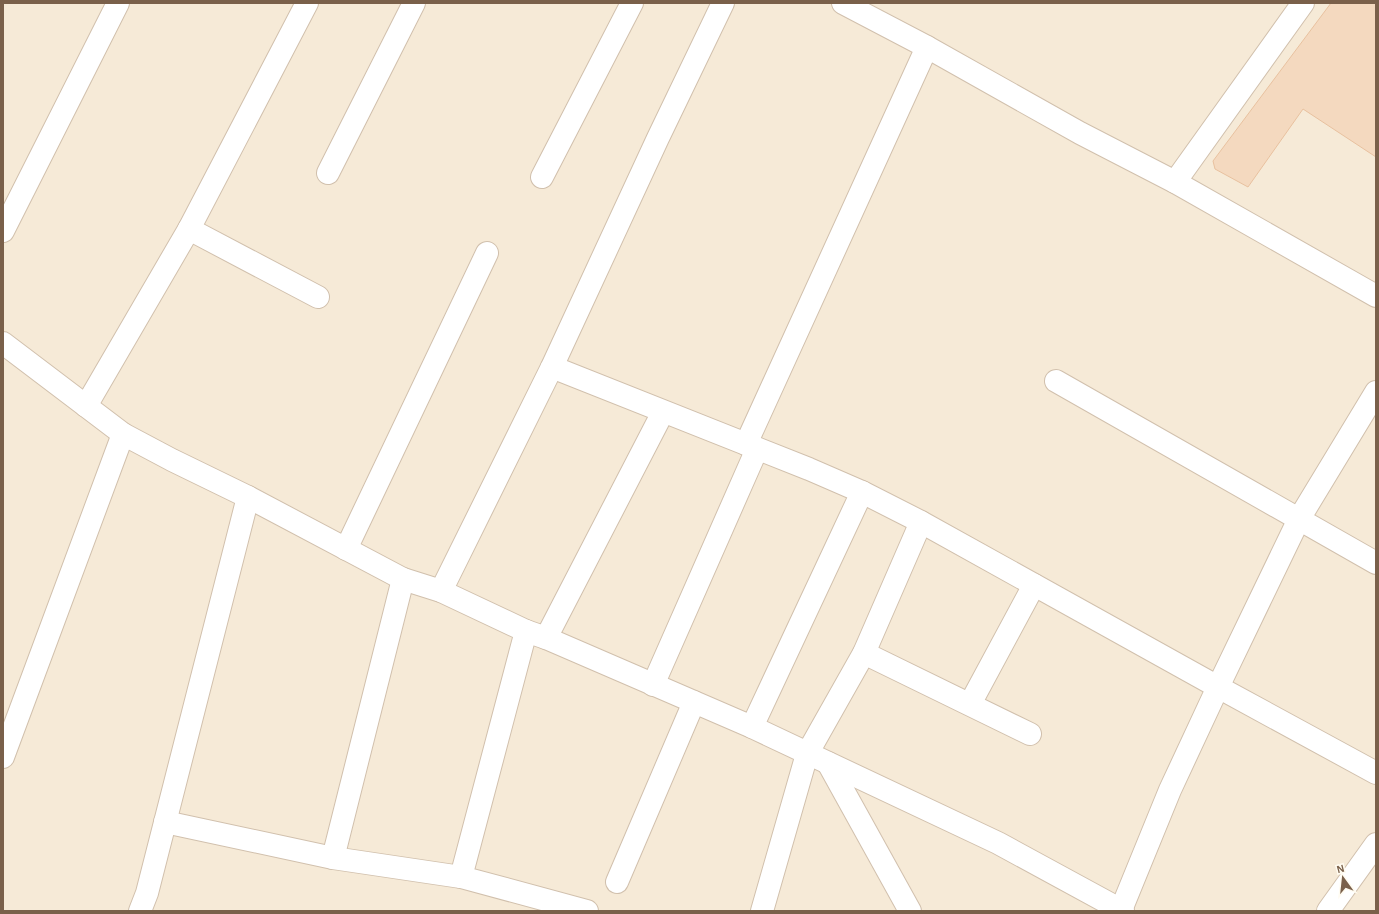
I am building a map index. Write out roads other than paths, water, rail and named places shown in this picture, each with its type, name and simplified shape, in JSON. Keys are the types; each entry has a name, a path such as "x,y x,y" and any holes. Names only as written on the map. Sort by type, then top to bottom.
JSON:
{"street":[{"path":"3,231 118,3"},
{"path":"86,406 189,229 307,3"},
{"path":"328,173 414,3"},
{"path":"542,177 632,3"},
{"path":"441,591 552,367 658,138 723,3"},
{"path":"843,3 927,47 1080,133 1175,182 1376,296"},
{"path":"1175,182 1294,6"},
{"path":"653,684 751,446 927,47"},
{"path":"189,229 318,297"},
{"path":"346,549 488,253"},
{"path":"3,343 123,434 248,497 403,579 441,591 536,635 752,727 998,843 1122,910 1170,790 1299,519 1376,392"},
{"path":"552,367 862,492 921,522 1376,773"},
{"path":"1056,381 1376,563"},
{"path":"461,878 536,635 663,412"},
{"path":"3,757 123,434"},
{"path":"752,727 862,492"},
{"path":"140,911 147,893 248,497"},
{"path":"762,911 807,754 864,653 921,522"},
{"path":"334,858 403,579"},
{"path":"970,704 1034,585"},
{"path":"864,653 1030,734"},
{"path":"618,882 694,702"},
{"path":"828,763 910,911"},
{"path":"165,822 334,858 461,878 586,911"},
{"path":"1328,911 1376,844"}]}
